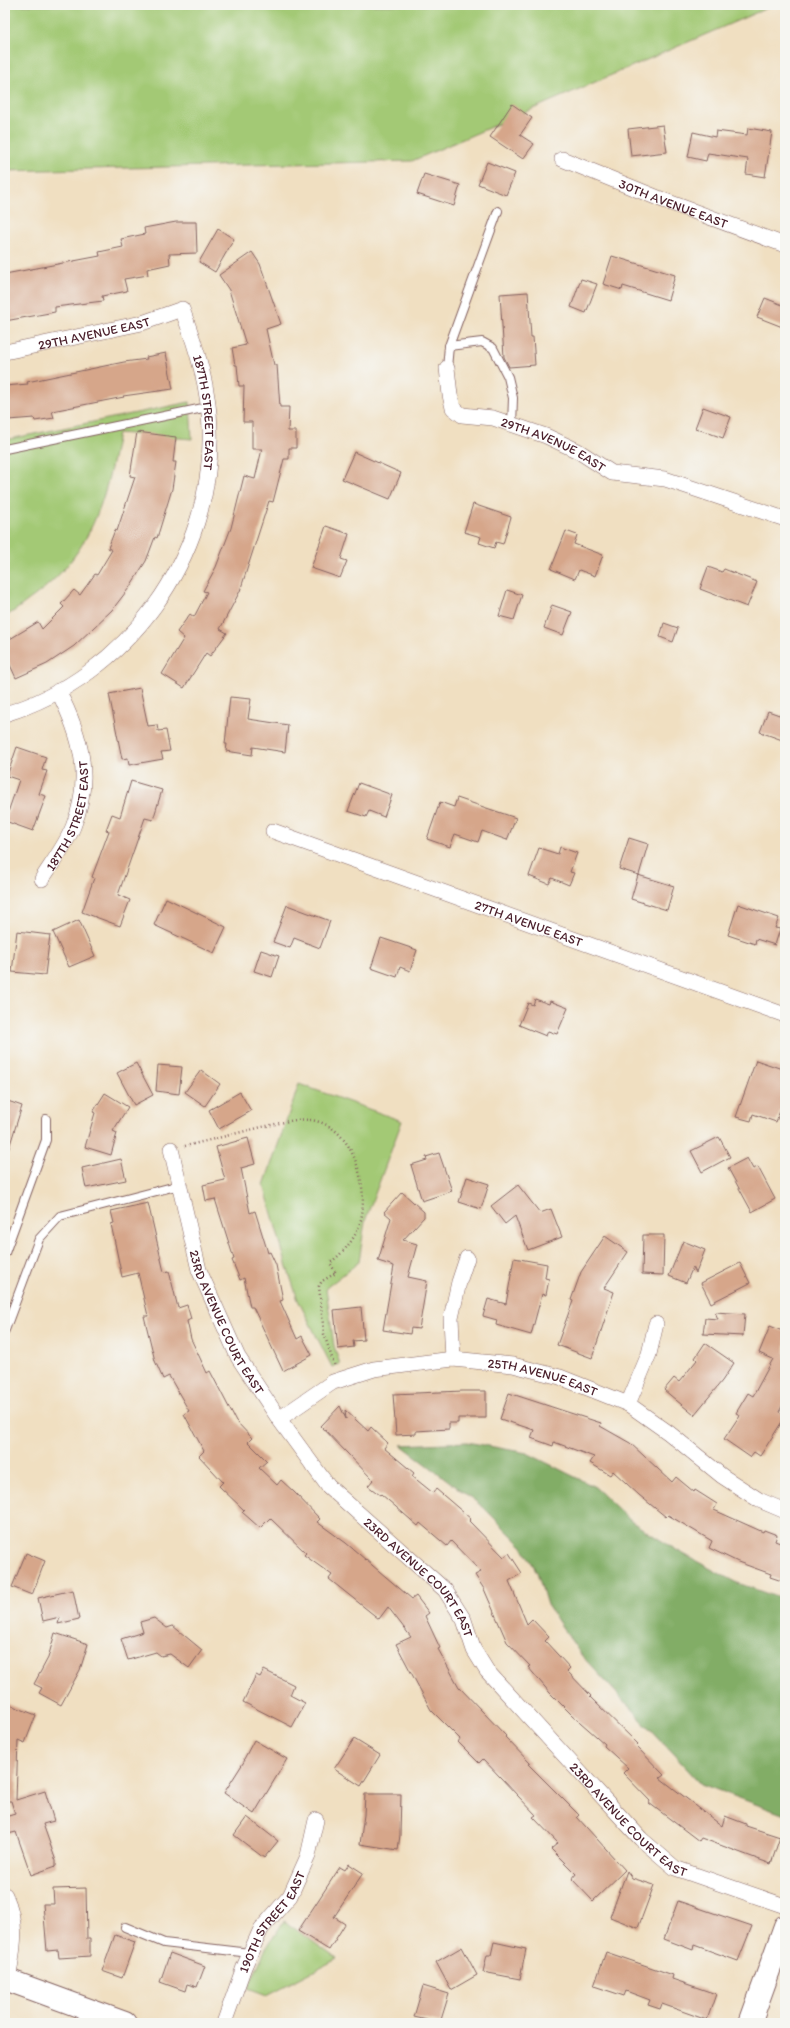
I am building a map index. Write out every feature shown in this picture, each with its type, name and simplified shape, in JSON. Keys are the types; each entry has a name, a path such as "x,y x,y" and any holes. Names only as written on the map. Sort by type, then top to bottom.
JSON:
{"street":[{"name":"30TH AVENUE EAST","path":"562,159 663,200 785,245"},
{"name":"29TH AVENUE EAST","path":"5,352 142,323 182,309"},
{"name":"187TH STREET EAST","path":"42,880 65,844 74,826 80,804 83,782 82,757 78,737 72,718 58,691 106,659 128,638 148,615 166,590 181,563 193,535 202,506 208,471 210,430 208,407 204,375 196,345 182,309"},
{"name":"29TH AVENUE EAST","path":"447,368 453,408 462,415 493,418 546,436 578,451 612,473 665,479 785,519"},
{"path":"5,714 58,691"},
{"name":"27TH AVENUE EAST","path":"273,831 785,1015"},
{"name":"23RD AVENUE COURT EAST","path":"171,1149 199,1270 238,1357 279,1419 328,1486 445,1590 464,1620 474,1650 487,1671 641,1839 675,1868 785,1906"},
{"path":"453,1359 451,1318 459,1282 467,1258"},
{"path":"628,1404 649,1354 656,1324"},
{"name":"25TH AVENUE EAST","path":"279,1419 333,1382 374,1369 453,1359 513,1366 560,1377 628,1404 669,1433 722,1476 759,1500 785,1511"},
{"name":"190TH STREET EAST","path":"224,2023 250,1953 261,1929 290,1896 308,1856 316,1820"},
{"path":"5,1895 10,1906 15,1935 6,1980 125,2023"},
{"path":"750,2023 785,1926"}],"lane":[{"path":"447,368 449,346 498,211"},
{"path":"449,346 482,342 493,348 508,377 513,398 512,425"},
{"path":"5,449 208,407"},
{"path":"5,1253 46,1140 46,1119"},
{"path":"5,1330 39,1238 60,1216 180,1185"},
{"path":"126,1927 164,1943 250,1953"}],"path":[{"path":"171,1149 298,1120 322,1122 332,1127 342,1137 355,1158 360,1174 363,1199 362,1215 354,1236 348,1246 330,1263 336,1273 322,1282 319,1286 324,1334 341,1380"}],"green space":[{"path":"5,5 774,5 412,161 5,171"},
{"path":"190,402 192,439 118,433 108,481 101,503 93,524 82,544 69,563 53,581 5,616 5,440"},
{"path":"299,1084 402,1121 365,1221 359,1262 326,1288 334,1346 340,1364 332,1367 298,1300 264,1185"},
{"path":"467,1442 527,1453 595,1487 632,1522 678,1551 735,1582 785,1600 785,1815 701,1784 582,1656 547,1605 537,1572 522,1546 483,1507 401,1445"},
{"path":"284,1921 337,1959 267,1995 248,1988 265,1950"}],"building":[{"path":"512,104 532,118 520,135 534,144 523,159 490,137"},
{"path":"663,125 667,152 631,156 628,129"},
{"path":"748,128 772,132 765,177 746,174 748,159 708,153 706,161 688,157 693,132 715,137 716,131 747,135"},
{"path":"487,162 515,173 506,195 478,184"},
{"path":"424,174 460,185 454,206 417,194"},
{"path":"176,222 196,222 197,253 169,254 170,264 147,269 148,275 124,279 127,291 102,296 103,301 55,307 55,312 5,321 5,274 100,256 99,252 123,247 121,239 145,234 144,228"},
{"path":"218,229 234,239 215,272 199,262"},
{"path":"252,252 260,264 281,324 266,329 274,365 277,365 280,407 289,407 288,431 296,431 296,448 289,448 289,459 284,459 273,502 269,501 240,591 220,629 227,633 210,656 206,653 184,688 162,674 184,638 177,632 190,614 194,617 207,592 203,591 216,567 231,528 244,476 255,479 262,449 252,449 252,422 243,422 244,386 239,386 237,365 235,365 232,348 246,345 229,290 219,275"},
{"path":"612,256 675,275 668,300 623,286 622,290 603,284"},
{"path":"581,279 597,284 586,313 571,307"},
{"path":"528,292 531,337 533,337 535,365 509,367 504,357 500,294"},
{"path":"765,298 785,306 785,328 757,317"},
{"path":"166,353 173,389 123,396 124,397 52,411 54,418 35,421 34,418 8,420 5,386 28,384 27,382 124,362 147,359 146,357"},
{"path":"703,407 731,417 723,438 695,428"},
{"path":"137,432 176,437 173,462 176,462 172,489 157,538 155,537 146,561 129,588 112,610 74,646 47,664 16,678 5,654 5,642 38,622 42,629 64,607 61,604 74,590 80,595 95,574 97,575 112,550 108,548 115,530 117,531 135,477 130,476"},
{"path":"354,452 401,473 390,499 342,479"},
{"path":"473,504 511,517 503,544 496,542 494,548 479,543 481,537 464,532"},
{"path":"326,526 349,534 341,559 347,561 340,578 311,568"},
{"path":"566,531 577,535 574,544 603,555 595,576 579,570 575,579 551,569"},
{"path":"708,567 722,572 724,569 757,582 747,607 700,589"},
{"path":"507,590 522,595 514,620 499,616"},
{"path":"552,605 572,612 563,635 544,628"},
{"path":"664,623 678,628 673,642 660,637"},
{"path":"140,688 148,726 157,725 158,731 166,730 170,751 161,752 163,759 129,765 128,758 122,759 109,694"},
{"path":"230,697 251,699 248,719 288,725 285,752 253,747 252,755 226,751 227,744 225,744"},
{"path":"768,711 785,717 785,741 760,732"},
{"path":"17,747 46,757 42,770 47,771 39,794 46,796 33,831 5,821 19,780 7,776"},
{"path":"131,781 162,790 153,820 145,818 118,895 130,900 120,926 82,912 94,878 92,877 109,831 106,830 112,814 120,817"},
{"path":"359,783 392,795 384,817 369,811 366,817 348,811"},
{"path":"457,798 516,818 507,840 482,831 478,842 455,834 450,847 427,839 440,802 454,807"},
{"path":"629,838 648,844 639,875 619,869"},
{"path":"560,847 577,853 570,872 574,873 569,885 552,878 549,884 529,876 539,848 558,854"},
{"path":"638,875 674,886 667,910 631,899"},
{"path":"166,898 226,927 214,953 154,925"},
{"path":"738,904 779,918 775,928 780,929 775,945 756,939 755,944 728,935"},
{"path":"287,905 330,921 320,948 294,938 290,948 273,942"},
{"path":"79,920 95,956 69,967 53,932"},
{"path":"17,931 50,935 45,975 12,972"},
{"path":"381,938 417,950 410,971 400,967 397,977 371,968"},
{"path":"261,950 279,956 272,977 254,971"},
{"path":"535,999 549,1004 550,1001 568,1008 557,1034 548,1031 546,1036 519,1025 528,1003 533,1005"},
{"path":"756,1060 785,1070 785,1097 776,1122 753,1114 751,1121 736,1117"},
{"path":"136,1063 153,1095 134,1105 117,1073"},
{"path":"158,1065 182,1067 179,1094 156,1091"},
{"path":"201,1070 220,1084 205,1106 185,1092"},
{"path":"240,1092 251,1111 219,1129 209,1110"},
{"path":"105,1093 128,1107 113,1131 117,1133 111,1155 85,1147 95,1113 93,1112"},
{"path":"5,1100 22,1106 8,1151 5,1150"},
{"path":"719,1137 730,1157 702,1172 691,1151"},
{"path":"248,1138 255,1164 241,1168 250,1213 255,1211 268,1253 270,1252 276,1265 283,1300 280,1301 297,1339 302,1336 312,1355 283,1371 253,1307 250,1307 244,1278 240,1280 232,1260 234,1259 215,1199 206,1201 203,1185 225,1180 216,1147"},
{"path":"439,1153 452,1191 422,1201 411,1165 427,1160 426,1157"},
{"path":"747,1158 753,1169 758,1167 775,1199 752,1212 728,1168"},
{"path":"121,1159 126,1180 86,1188 82,1168"},
{"path":"467,1177 489,1184 481,1209 459,1202"},
{"path":"518,1185 540,1213 551,1209 562,1237 528,1250 515,1216 505,1224 491,1206"},
{"path":"402,1192 424,1212 424,1217 403,1240 417,1244 408,1277 427,1281 419,1329 411,1328 410,1334 383,1330 394,1266 378,1261 391,1218 384,1212"},
{"path":"148,1203 164,1272 169,1271 178,1308 187,1305 191,1319 187,1321 191,1339 207,1373 210,1371 236,1421 252,1438 248,1442 267,1461 259,1468 277,1485 281,1480 294,1492 320,1519 317,1522 346,1543 412,1599 416,1596 429,1613 425,1616 440,1648 438,1649 459,1687 506,1736 505,1737 530,1763 528,1764 579,1815 577,1817 625,1870 593,1901 572,1879 576,1874 551,1849 558,1843 533,1817 536,1815 483,1759 479,1763 458,1742 460,1739 431,1710 396,1644 411,1637 388,1607 379,1619 329,1579 332,1575 304,1555 306,1553 270,1518 260,1528 242,1512 244,1510 219,1486 223,1482 199,1456 204,1451 184,1414 189,1411 169,1376 163,1379 155,1361 144,1316 148,1316 138,1273 122,1277 111,1224 114,1223 111,1211"},
{"path":"643,1235 664,1235 663,1275 642,1274"},
{"path":"605,1236 628,1252 604,1288 614,1292 592,1358 557,1345 573,1301 571,1300 581,1272"},
{"path":"683,1241 705,1250 696,1273 693,1267 686,1283 669,1276"},
{"path":"514,1258 547,1264 545,1278 549,1279 546,1295 542,1294 531,1335 496,1325 497,1320 483,1316 488,1299 506,1304"},
{"path":"740,1263 750,1283 711,1303 701,1283"},
{"path":"361,1307 364,1340 353,1341 354,1347 338,1349 334,1310"},
{"path":"715,1312 745,1314 743,1336 703,1334 705,1318 718,1319"},
{"path":"770,1326 785,1332 785,1400 779,1412 785,1417 760,1456 754,1452 750,1457 724,1439 740,1415 736,1413 748,1393 753,1396 773,1359 759,1353"},
{"path":"705,1343 734,1363 722,1381 694,1415 664,1390 674,1378 679,1382 697,1360 695,1358"},
{"path":"486,1391 486,1418 458,1418 458,1423 449,1423 449,1429 416,1431 416,1434 396,1435 393,1394"},
{"path":"509,1393 601,1423 600,1426 630,1443 672,1482 676,1477 694,1492 695,1490 717,1504 714,1510 763,1532 764,1530 777,1535 775,1541 785,1545 785,1582 770,1577 771,1574 738,1562 709,1548 712,1541 668,1515 666,1517 613,1471 610,1475 590,1463 594,1457 554,1442 553,1446 531,1438 534,1430 500,1419"},
{"path":"340,1406 346,1419 345,1410 368,1431 371,1427 388,1443 384,1448 414,1473 412,1476 433,1493 436,1489 471,1519 469,1521 504,1557 509,1553 522,1573 509,1581 527,1624 532,1619 549,1637 545,1641 570,1668 567,1671 591,1696 590,1697 638,1744 636,1746 664,1775 660,1778 722,1826 725,1816 746,1824 746,1826 780,1837 771,1864 701,1838 699,1841 649,1803 650,1801 623,1773 628,1768 604,1746 605,1744 550,1693 528,1667 530,1666 507,1642 484,1589 475,1575 481,1572 451,1541 447,1546 420,1523 418,1526 381,1494 380,1495 368,1486 373,1480 321,1426"},
{"path":"26,1553 45,1561 32,1595 12,1587"},
{"path":"73,1590 79,1619 58,1624 60,1617 43,1621 38,1598"},
{"path":"154,1618 167,1628 173,1626 202,1650 189,1668 170,1654 161,1656 156,1652 128,1660 121,1639 143,1632 140,1622"},
{"path":"55,1633 88,1644 80,1670 61,1705 39,1693 42,1688 34,1684 48,1658"},
{"path":"264,1670 294,1685 290,1695 305,1703 292,1727 243,1702 256,1675 260,1677"},
{"path":"5,1703 36,1715 25,1743 18,1740 16,1800 45,1791 54,1821 43,1824 56,1861 56,1866 31,1875 16,1832 8,1834 5,1823 5,1817 15,1814 11,1801 5,1801"},
{"path":"354,1739 380,1755 361,1786 334,1769"},
{"path":"254,1740 287,1759 254,1814 224,1793 245,1760 244,1759"},
{"path":"365,1794 401,1794 398,1850 360,1844"},
{"path":"247,1817 278,1841 264,1858 234,1835"},
{"path":"349,1864 363,1873 334,1917 345,1924 329,1950 298,1931 340,1867 345,1870"},
{"path":"627,1871 632,1878 654,1885 638,1928 610,1917"},
{"path":"86,1888 87,1939 90,1939 90,1956 59,1958 58,1950 47,1951 43,1904 54,1904 53,1889"},
{"path":"678,1901 752,1926 738,1961 694,1945 693,1950 664,1939"},
{"path":"115,1935 135,1942 122,1978 102,1971"},
{"path":"494,1942 526,1949 520,1979 483,1972 487,1955 491,1955"},
{"path":"462,1947 477,1975 451,1990 436,1962"},
{"path":"606,1952 673,1975 672,1979 716,1994 707,2020 662,2004 660,2009 648,2005 650,2000 626,1991 624,1996 594,1986"},
{"path":"170,1953 205,1966 197,1987 187,1984 185,1991 160,1982"},
{"path":"423,1986 449,1994 440,2023 414,2017"}]}
